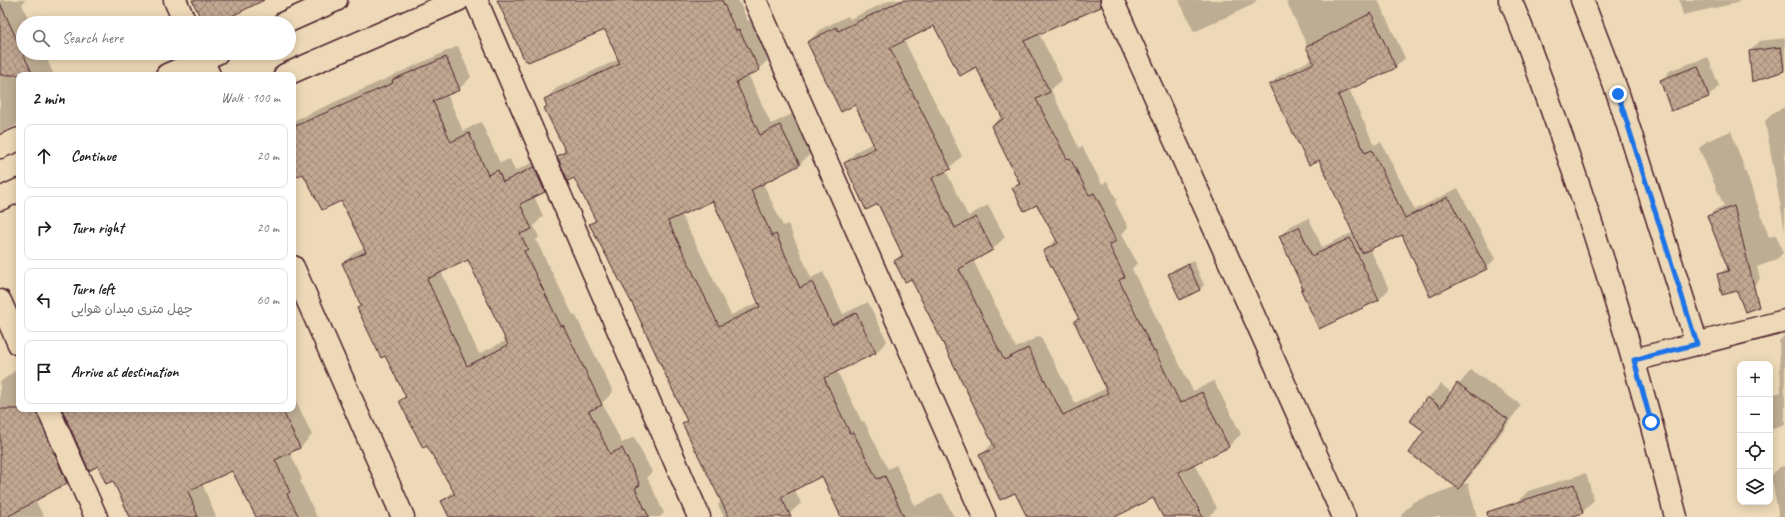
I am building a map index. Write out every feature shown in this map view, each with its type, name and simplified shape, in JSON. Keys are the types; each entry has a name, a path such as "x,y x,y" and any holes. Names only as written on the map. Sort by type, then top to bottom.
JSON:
{"street":[{"path":"175,0 182,16"},
{"path":"296,18 336,0"},
{"path":"292,72 458,0"},
{"path":"476,0 699,517"},
{"path":"755,0 984,517"},
{"path":"1112,0 1344,517"},
{"path":"1510,0 1573,166 1634,360 1676,517"},
{"path":"1582,0 1618,94 1697,344"},
{"path":"175,72 207,60"},
{"path":"0,147 16,140"},
{"path":"0,199 16,191"},
{"path":"296,274 403,517"},
{"path":"0,302 16,337"},
{"path":"1634,360 1785,321"},
{"path":"49,412 96,517"}],"building":[{"path":"192,0 264,0 232,16 200,16"},
{"path":"497,0 722,0 736,31 739,30 760,70 736,82 760,135 780,125 800,165 751,190 772,236 776,234 800,288 812,282 832,325 856,313 876,353 824,378 850,433 853,432 877,479 885,476 904,517 841,517 822,476 781,497 791,517 729,517 682,423 687,421 633,305 589,224 596,221 574,178 568,181 557,156 566,152 544,108 547,106 544,99 620,64 605,30 528,62 527,60 525,61","holes":["713,201 760,307 719,326 668,221"]},
{"path":"903,0 1100,0 1101,7 1024,41 1050,92 1036,99 1067,159 1070,158 1089,195 1094,193 1105,213 1103,215 1116,241 1109,245 1125,277 1119,280 1154,352 1155,351 1180,403 1202,392 1229,447 1179,472 1203,517 1163,517 1153,498 1115,517 1027,517 1015,493 1000,500 979,455 995,448 911,279 905,282 894,261 903,256 878,204 866,210 844,163 875,148 855,105 841,112 807,42 836,27 838,31","holes":["934,26 960,76 976,67 1003,119 991,126 1020,184 1012,188 1024,211 1037,205 1058,243 1043,251 1079,319 1074,321 1108,393 1063,415 1028,348 1004,360 959,269 993,250 976,217 955,228 932,178 951,169 890,48"]},
{"path":"0,3 16,38 16,60 26,60 32,72 16,72 16,75 0,75"},
{"path":"1371,13 1396,68 1338,95 1365,153 1372,150 1405,218 1448,197 1487,269 1430,297 1402,235 1362,253 1319,160 1309,165 1269,85 1314,63 1306,47"},
{"path":"1781,47 1784,71 1752,82 1749,51"},
{"path":"446,57 460,90 433,101 451,142 469,133 488,175 498,170 503,182 534,167 545,192 520,204 532,229 520,234 528,249 524,251 561,326 563,325 602,405 589,411 610,454 622,448 640,485 635,488 649,517 449,517 441,501 455,494 427,446 423,448 399,401 406,397 385,356 381,358 357,308 361,306 342,263 366,252 341,201 322,210 303,174 296,177 296,126 393,83 392,80","holes":["468,260 508,345 467,366 427,279"]},
{"path":"1698,66 1709,97 1671,111 1660,80"},
{"path":"1734,206 1759,307 1745,312 1737,291 1722,295 1717,274 1729,271 1707,216"},
{"path":"1299,227 1312,256 1350,238 1379,300 1319,329 1279,236"},
{"path":"1188,264 1200,290 1180,300 1168,274"},
{"path":"1457,383 1508,419 1459,489 1409,453 1424,431 1410,421 1427,397 1441,407"},
{"path":"0,409 16,409 16,412 37,412 67,483 7,517 0,517"},
{"path":"63,412 283,412 300,448 275,460 290,492 287,494 299,517 256,517 232,471 188,491 198,517 130,517 113,481 106,484 98,466 89,471"},
{"path":"1574,484 1583,513 1570,517 1488,517 1487,512"}],"route":[{"path":"1618,94 1697,344 1634,360 1651,422"}]}
